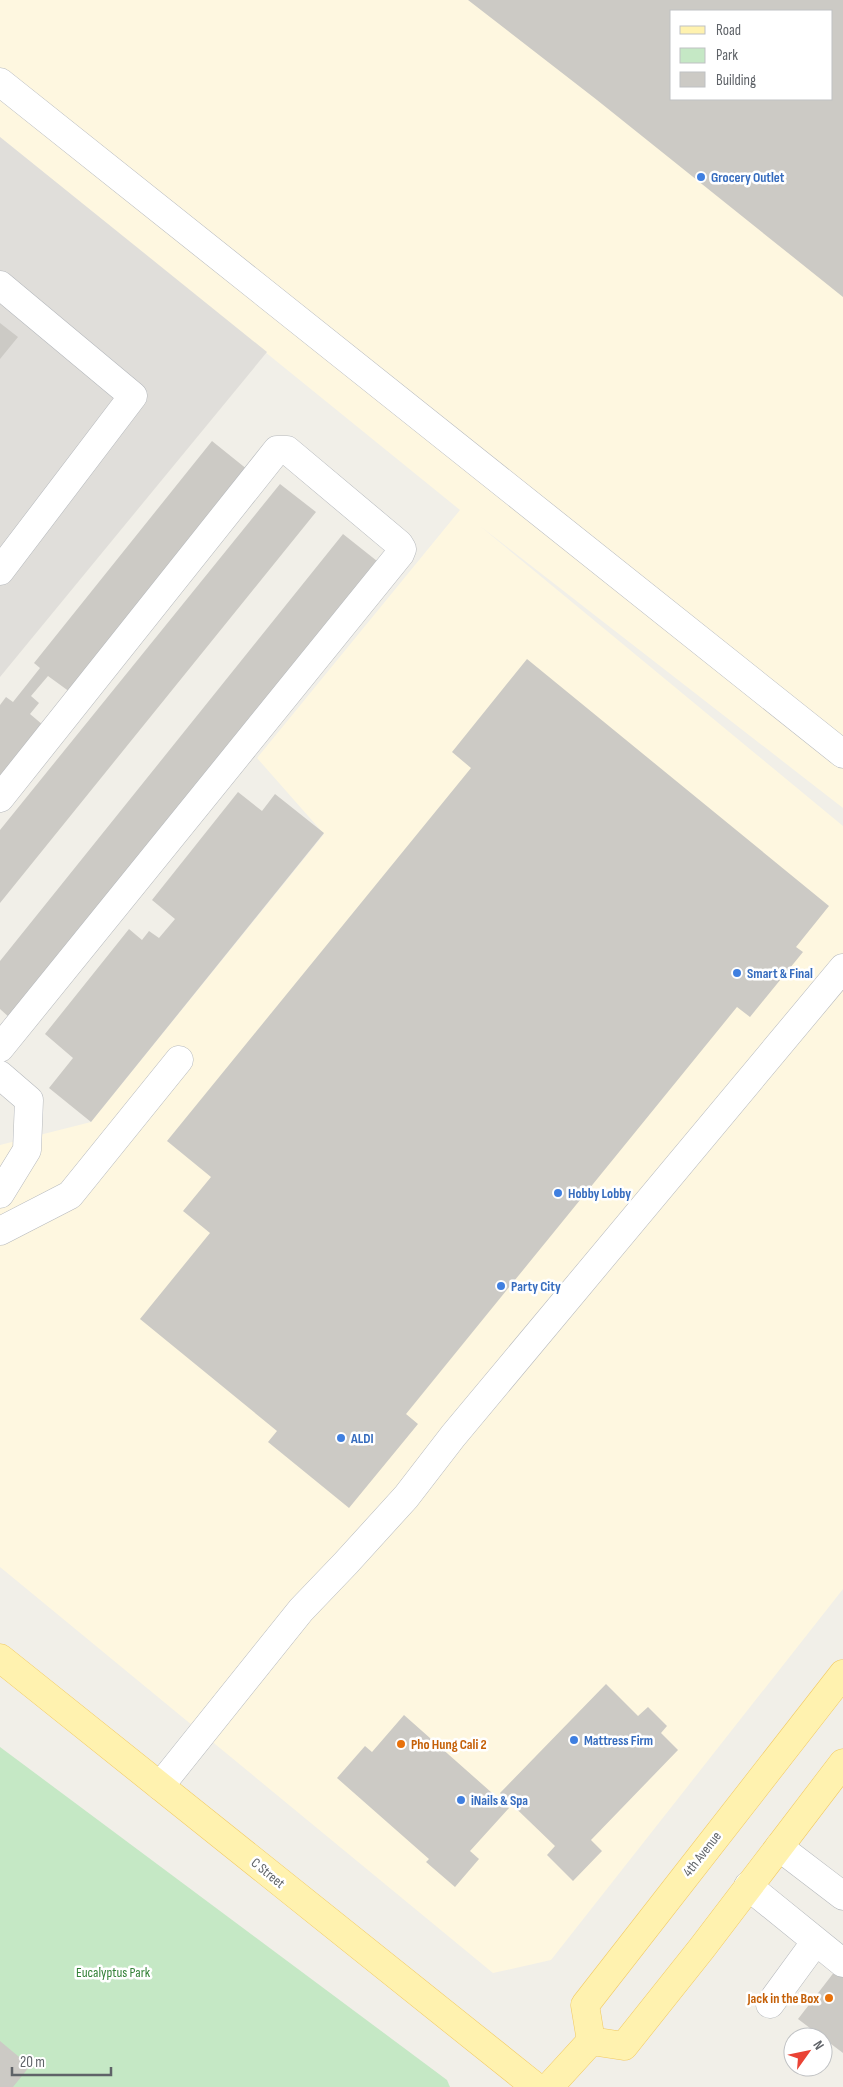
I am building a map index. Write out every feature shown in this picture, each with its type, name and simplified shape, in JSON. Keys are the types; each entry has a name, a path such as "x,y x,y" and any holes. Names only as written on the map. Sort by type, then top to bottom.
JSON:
{"main road":[{"name":"C Street","path":"0,1658 536,2087"},
{"name":"4th Avenue","path":"590,2041 585,2005 843,1674"},
{"path":"549,2087 590,2041 624,2046 702,1948 843,1762"}],"street":[{"path":"0,82 843,754"},
{"path":"0,285 132,396 0,570"},
{"path":"0,798 277,450 287,450 399,544 402,549 400,554 0,1048"},
{"path":"160,1786 301,1610 406,1497 453,1436 843,968"},
{"path":"0,1231 70,1195 179,1060"},
{"path":"0,1075 29,1100 27,1150 0,1194"},
{"path":"779,1847 843,1896"},
{"path":"748,1886 843,1964"},
{"path":"770,2004 816,1941"}],"shaded area":[{"path":"0,0 843,0 843,808 480,526 843,826 843,1589 551,1960 493,1973 0,1567 0,1145 91,1122 324,834 257,758 460,510 0,137"},
{"path":"0,137 267,352 0,677"}],"green space":[{"name":"Eucalyptus Park","path":"0,1747 447,2080 450,2087 0,2087"}],"building":[{"path":"468,0 843,0 843,297 597,100"},
{"path":"0,323 18,337 0,359"},
{"path":"212,441 248,470 70,692 48,676 31,696 39,703 30,714 43,725 0,779 0,705 6,697 13,702 40,668 34,663"},
{"path":"280,484 316,512 0,903 0,830"},
{"path":"343,534 377,561 10,1018 0,1009 0,961"},
{"path":"527,659 829,906 796,947 803,952 750,1017 737,1007 406,1414 418,1424 349,1508 268,1442 277,1431 140,1319 210,1233 183,1211 211,1177 167,1141 471,768 452,752"},
{"path":"238,792 262,811 275,794 324,833 91,1122 49,1088 73,1058 45,1034 129,929 142,940 149,931 159,938 175,919 152,900"},
{"path":"606,1684 638,1716 648,1707 667,1726 661,1733 678,1750 591,1840 602,1851 573,1881 547,1855 555,1846 500,1793"},
{"path":"404,1715 509,1808 470,1851 479,1859 455,1887 426,1862 429,1859 337,1778 365,1746 372,1752"},
{"name":"Jack in the Box","path":"835,1971 843,1977 843,2053 833,2045 833,2027 809,2027 798,2019"},
{"path":"0,2041 30,2066 13,2087 0,2087"}],"place":[{"name":"Grocery Outlet","path":"701,177"},
{"name":"Smart & Final","path":"737,973"},
{"name":"Hobby Lobby","path":"558,1193"},
{"name":"Party City","path":"501,1286"},
{"name":"ALDI","path":"341,1438"},
{"name":"Mattress Firm","path":"574,1740"},
{"name":"Pho Hung Cali 2","path":"401,1744"},
{"name":"iNails & Spa","path":"461,1800"},
{"name":"Jack in the Box","path":"829,1998"}]}
